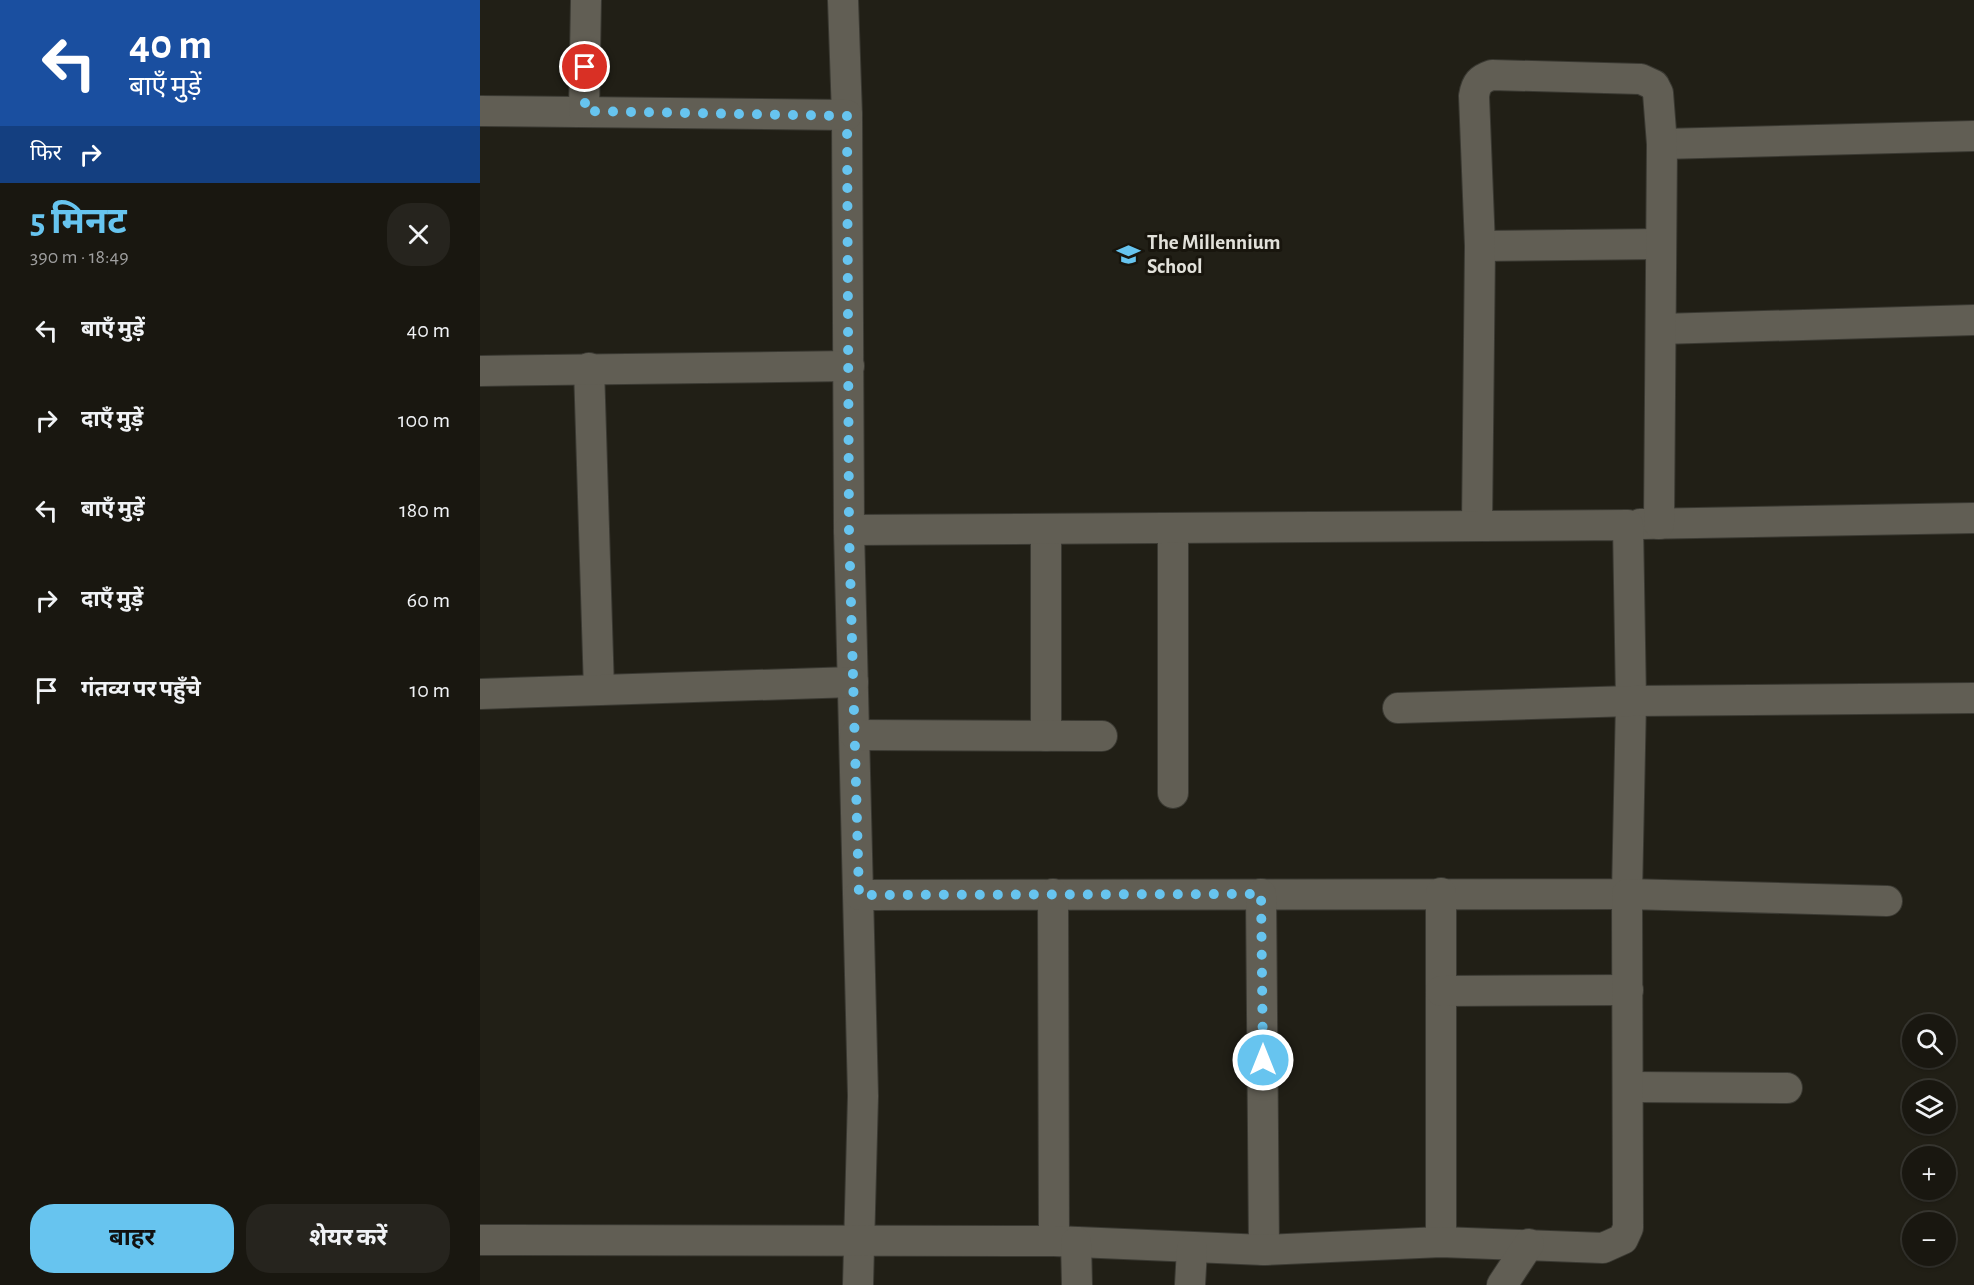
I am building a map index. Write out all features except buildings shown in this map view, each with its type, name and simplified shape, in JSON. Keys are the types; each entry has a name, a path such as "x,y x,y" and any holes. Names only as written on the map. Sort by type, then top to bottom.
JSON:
{"street":[{"path":"585,111 586,0"},
{"path":"843,0 847,116 849,530 863,1096 858,1285"},
{"path":"1478,526 1480,246 1474,96 1476,85 1482,78 1492,75 1647,81 1658,93 1662,144 1659,524"},
{"path":"480,111 847,116"},
{"path":"1662,144 1974,136"},
{"path":"1480,246 1661,244"},
{"path":"1661,329 1974,320"},
{"path":"480,371 849,366"},
{"path":"589,368 599,690"},
{"path":"849,530 1628,525 1974,518"},
{"path":"480,1240 1065,1242 1192,1249 1264,1250 1441,1242 1603,1248 1623,1239 1628,1228 1629,1087 1627,894 1631,701 1628,525"},
{"path":"1046,528 1046,736"},
{"path":"1173,528 1173,793"},
{"path":"480,694 853,682"},
{"path":"1398,708 1631,701 1974,698"},
{"path":"855,735 1102,736"},
{"path":"1441,893 1441,1242"},
{"path":"1053,894 1065,1242 1077,1285"},
{"path":"1261,894 1264,1250"},
{"path":"859,895 1627,894 1887,902"},
{"path":"1441,991 1628,990"},
{"path":"1629,1087 1787,1088"},
{"path":"1502,1285 1529,1244"},
{"path":"1190,1285 1192,1249"}],"place":[{"name":"The Millennium School","path":"1129,254"}],"route":[{"path":"585,67 585,111 847,116 849,530 859,895 1261,894 1263,1060"}]}
